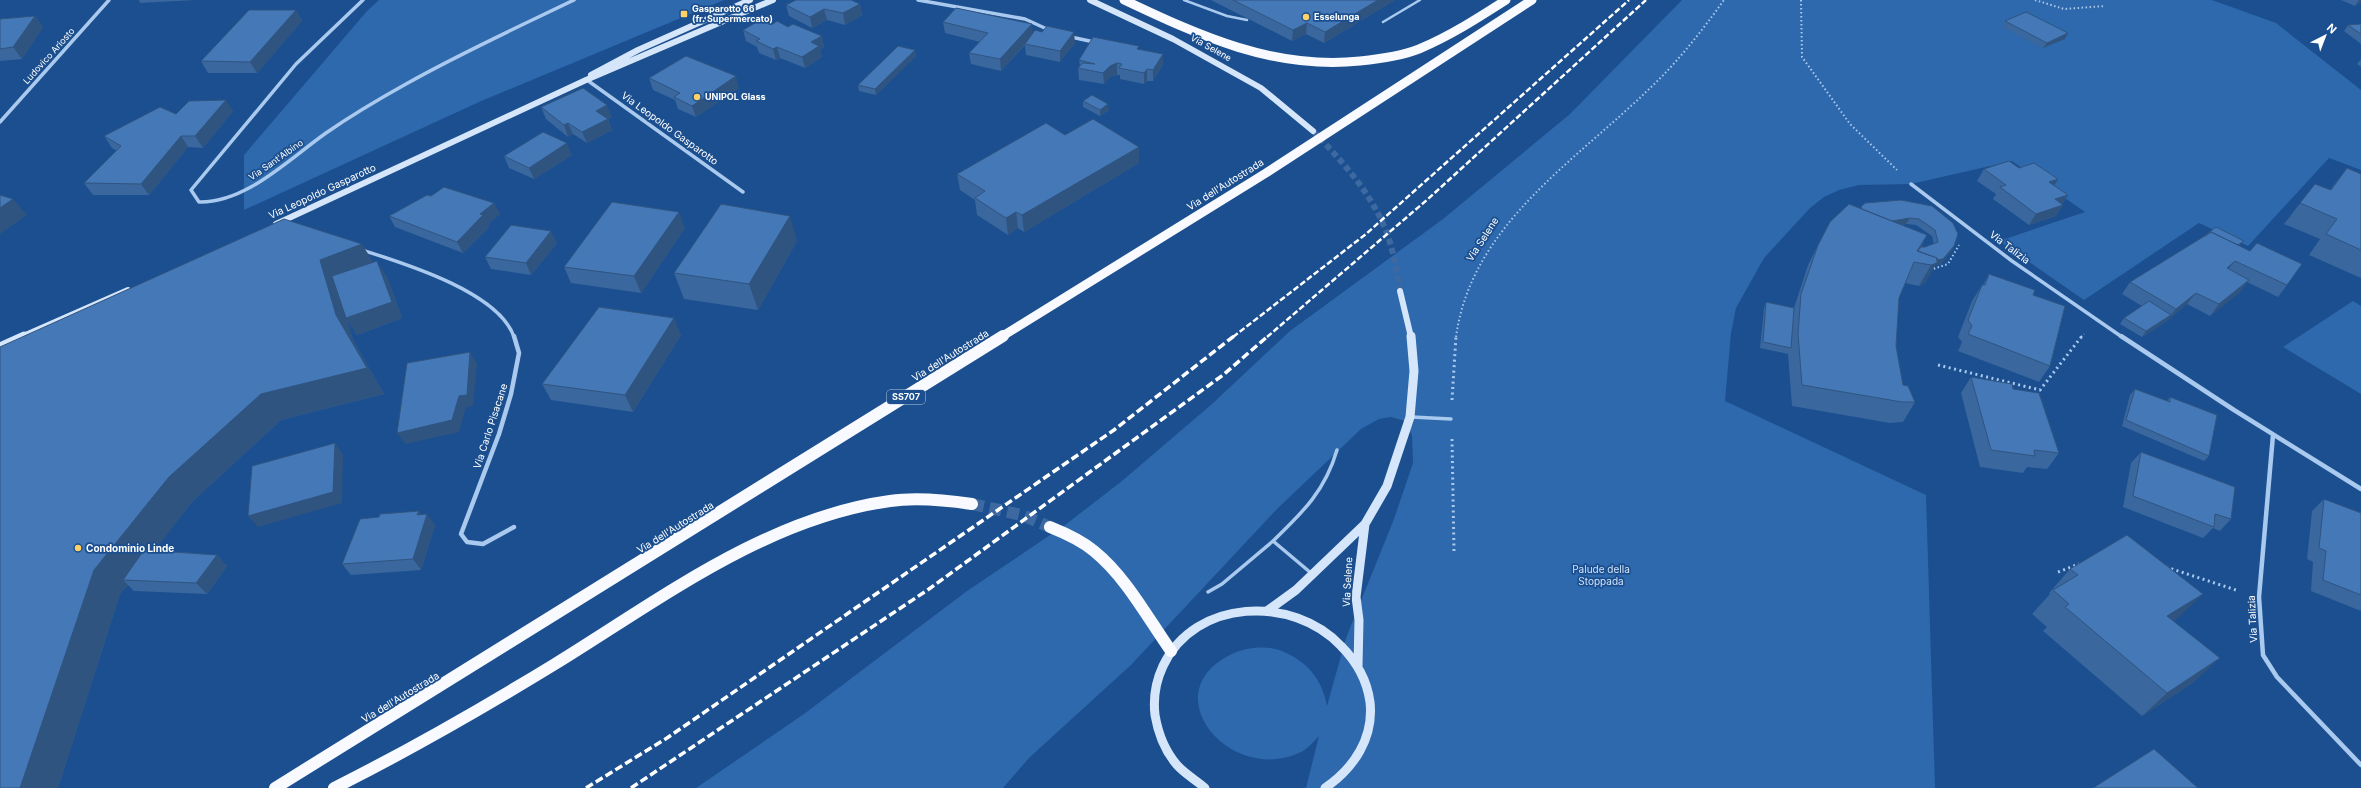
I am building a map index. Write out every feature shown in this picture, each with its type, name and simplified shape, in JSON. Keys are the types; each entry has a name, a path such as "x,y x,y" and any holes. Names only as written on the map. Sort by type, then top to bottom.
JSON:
{"highway":[{"path":"1124,0 1218,43 1243,52 1268,58 1322,64 1364,62 1396,56 1417,49 1460,29 1506,0"},
{"name":"Via dell'Autostrada","path":"275,788 1259,177 1532,0"},
{"path":"334,788 442,731 695,578 759,544 830,515 859,507 919,499 972,504"},
{"path":"1050,527 1073,537 1093,550 1109,564 1171,651"}],"main road":[{"name":"Via Leopoldo Gasparotto","path":"586,80 598,70 613,62 750,0"},
{"name":"Via Leopoldo Gasparotto","path":"265,228 586,80 773,0"},
{"name":"Via Selene","path":"1090,0 1173,39 1261,88 1313,131"},
{"path":"0,347 137,286"},
{"name":"Via Selene","path":"1267,611 1296,590 1365,524 1387,486 1410,417 1414,371 1410,327 1400,291"},
{"name":"Via Selene","path":"1358,666 1359,620 1356,597 1365,524"},
{"name":"Via Selene","path":"1205,788 1181,769 1162,742 1153,712 1154,690 1159,670 1171,651 1192,630 1220,616 1250,610 1282,613 1313,624 1339,641 1358,666 1370,695 1370,725 1360,754 1340,779 1325,788"}],"street":[{"name":"Ludovico Ariosto","path":"0,122 109,0"},
{"name":"Via Sant'Albino","path":"364,0 296,64 191,190 199,202 219,201 234,196 260,181 320,137 383,97 493,39 574,0"},
{"path":"918,0 1025,19 1052,31"},
{"path":"1064,35 1094,42"},
{"name":"Via Leopoldo Gasparotto","path":"586,80 743,192"},
{"name":"Via Talizia","path":"1911,184 1980,236 2100,322 2273,435 2361,489"},
{"name":"Via Carlo Pisacane","path":"359,249 415,267 479,297 510,327 519,353 512,390 461,534 467,542 483,544 514,527"},
{"name":"Via Talizia","path":"2273,435 2259,597 2263,655 2277,677 2361,765"}],"lane":[{"path":"1184,0 1227,16 1247,20"},
{"path":"1383,22 1420,0"},
{"path":"1410,417 1451,419"},
{"path":"1208,592 1222,584 1273,541 1315,499 1324,487 1333,470 1337,450"},
{"path":"1273,541 1312,574"}],"path":[{"name":"Via Selene","path":"1454,552 1451,419 1454,342 1462,306 1476,271 1506,224 1525,203 1650,88 1684,53 1724,0"},
{"path":"1801,0 1802,57 1850,124 1911,184"},
{"path":"2035,0 2064,9 2105,6"},
{"path":"1924,270 1948,264 1962,239 1980,236"},
{"path":"1938,365 2040,390 2090,327 2100,322"},
{"path":"2058,572 2087,561"},
{"path":"2159,564 2259,597"}],"green space":[{"path":"379,0 724,0 479,102 244,210 244,155 367,11"},
{"name":"Palude della Stoppada","path":"1682,0 2212,0 2276,23 2361,90 2361,170 2329,158 2248,246 2199,223 2084,300 1999,241 2085,212 2012,161 1911,184 1859,185 1839,190 1824,197 1810,208 1764,258 1736,308 1731,333 1725,401 1926,495 1935,788 1306,788 1319,736 1303,751 1276,759 1251,757 1228,747 1210,731 1200,712 1199,691 1209,671 1232,654 1250,648 1263,647 1276,649 1291,655 1312,672 1322,688 1327,706 1346,638 1394,519 1413,463 1412,435 1405,421 1391,417 1379,419 1361,429 1276,510 1131,665 1030,757 1003,788 696,788 804,714 967,591 1065,525 1122,481 1212,404 1290,331 1443,219 1570,114"},
{"path":"2353,301 2361,306 2361,394 2283,347"}],"building":[{"path":"796,0 851,0 860,4 843,13 824,9 810,17 786,5"},
{"path":"1233,0 1378,0 1325,32 1307,23 1293,30"},
{"path":"956,8 1032,24 1000,59 969,53 988,33 943,22"},
{"path":"249,10 296,10 250,62 201,61"},
{"path":"2026,12 2068,33 2047,43 2005,21"},
{"path":"35,16 13,47 0,49 0,19"},
{"path":"762,19 773,24 777,21 788,27 793,24 822,36 811,42 819,46 802,57 777,47 773,49 756,41 760,39 743,30"},
{"path":"2361,24 2361,34 2348,25"},
{"path":"1047,26 1074,32 1060,51 1025,44 1035,30 1042,32"},
{"path":"1093,37 1139,46 1137,49 1163,54 1153,70 1147,69 1144,73 1119,68 1122,64 1117,63 1110,66 1103,73 1078,68 1083,63 1095,64 1079,60"},
{"path":"898,46 915,50 875,89 858,85"},
{"path":"686,56 736,76 692,106 674,97 680,93 649,78"},
{"path":"583,88 607,105 596,111 608,119 582,132 568,123 564,125 541,107"},
{"path":"1092,95 1108,104 1100,110 1083,101"},
{"path":"226,100 195,136 181,136 141,184 84,183 121,146 104,136 160,107 176,114 189,101"},
{"path":"1093,119 1139,147 1022,215 1016,212 1006,218 975,198 985,191 957,174 1046,123 1065,135"},
{"path":"543,132 567,143 529,168 504,156"},
{"path":"2009,161 2019,168 2034,163 2058,179 2049,182 2068,195 2055,199 2063,205 2036,214 2000,187 2006,185 1984,169"},
{"path":"2347,168 2361,174 2361,250 2326,234 2337,219 2300,203 2315,184 2331,190"},
{"path":"444,187 494,203 480,214 483,215 457,242 389,216 427,195 431,196"},
{"path":"0,195 13,199 0,208"},
{"path":"1901,200 1932,206 1953,223 1958,234 1954,246 1943,259 1937,260 1937,258 1918,251 1921,247 1938,242 1935,230 1919,219 1910,218 1892,221 1862,209 1861,207 1865,203"},
{"path":"612,202 679,212 634,276 564,267"},
{"path":"721,204 790,216 749,284 674,273"},
{"path":"1849,204 1927,235 1917,251 1937,258 1937,263 1931,265 1914,262 1899,298 1896,346 1903,385 1908,386 1915,402 1902,402 1802,385 1798,334 1801,294 1818,245 1830,222"},
{"name":"Condominio Linde","path":"284,219 362,244 320,260 336,315 367,368 261,394 169,477 94,570 20,788 0,788 0,347"},
{"path":"511,225 551,231 526,263 485,257"},
{"path":"2216,227 2244,241 2238,245 2211,232 2204,236"},
{"path":"2211,232 2250,251 2257,243 2302,264 2287,285 2235,261 2227,268 2249,280 2219,304 2196,293 2176,309 2130,282"},
{"path":"377,261 392,302 346,318 332,276"},
{"path":"1989,274 2035,290 2033,295 2065,306 2050,366 1968,334 1972,326 1968,320 1982,285 1985,285"},
{"path":"2149,301 2171,315 2146,331 2124,318"},
{"path":"1766,302 1794,308 1791,348 1763,342"},
{"path":"599,307 674,318 625,395 542,384"},
{"path":"470,352 467,395 459,396 452,420 397,433 407,363"},
{"path":"1971,377 2012,384 2013,389 2039,393 2059,453 2034,450 2035,456 1991,450"},
{"path":"2135,389 2170,402 2170,397 2217,415 2209,456 2126,420"},
{"path":"335,443 333,492 248,516 252,466"},
{"path":"2141,452 2235,487 2231,519 2215,514 2214,527 2133,496"},
{"path":"2324,499 2361,513 2361,595 2323,580 2326,551 2319,548"},
{"path":"419,511 417,515 427,514 413,559 342,564 360,519 379,517 380,514"},
{"path":"2127,535 2203,594 2167,616 2220,658 2167,693 2065,607 2069,604 2053,590 2078,575 2070,569"},
{"path":"144,550 217,555 196,583 123,580"},
{"path":"2154,749 2198,788 2093,788"}],"tunnel":[{"path":"1313,131 1353,175 1370,199 1384,226 1390,242 1400,291"},
{"path":"972,504 1022,515 1050,527"}],"railway":[{"path":"1233,337 1366,234 1629,0"},
{"path":"1267,337 1428,199 1646,0"},
{"path":"586,788 667,738 1114,430 1234,336"},
{"path":"631,788 929,589 1223,375 1268,336"}],"place":[{"name":"Gasparotto 66 (fr. Supermercato)","path":"684,14"},
{"name":"Esselunga","path":"1306,17"},
{"name":"UNIPOL Glass","path":"697,97"},
{"name":"Condominio Linde","path":"78,548"}]}
